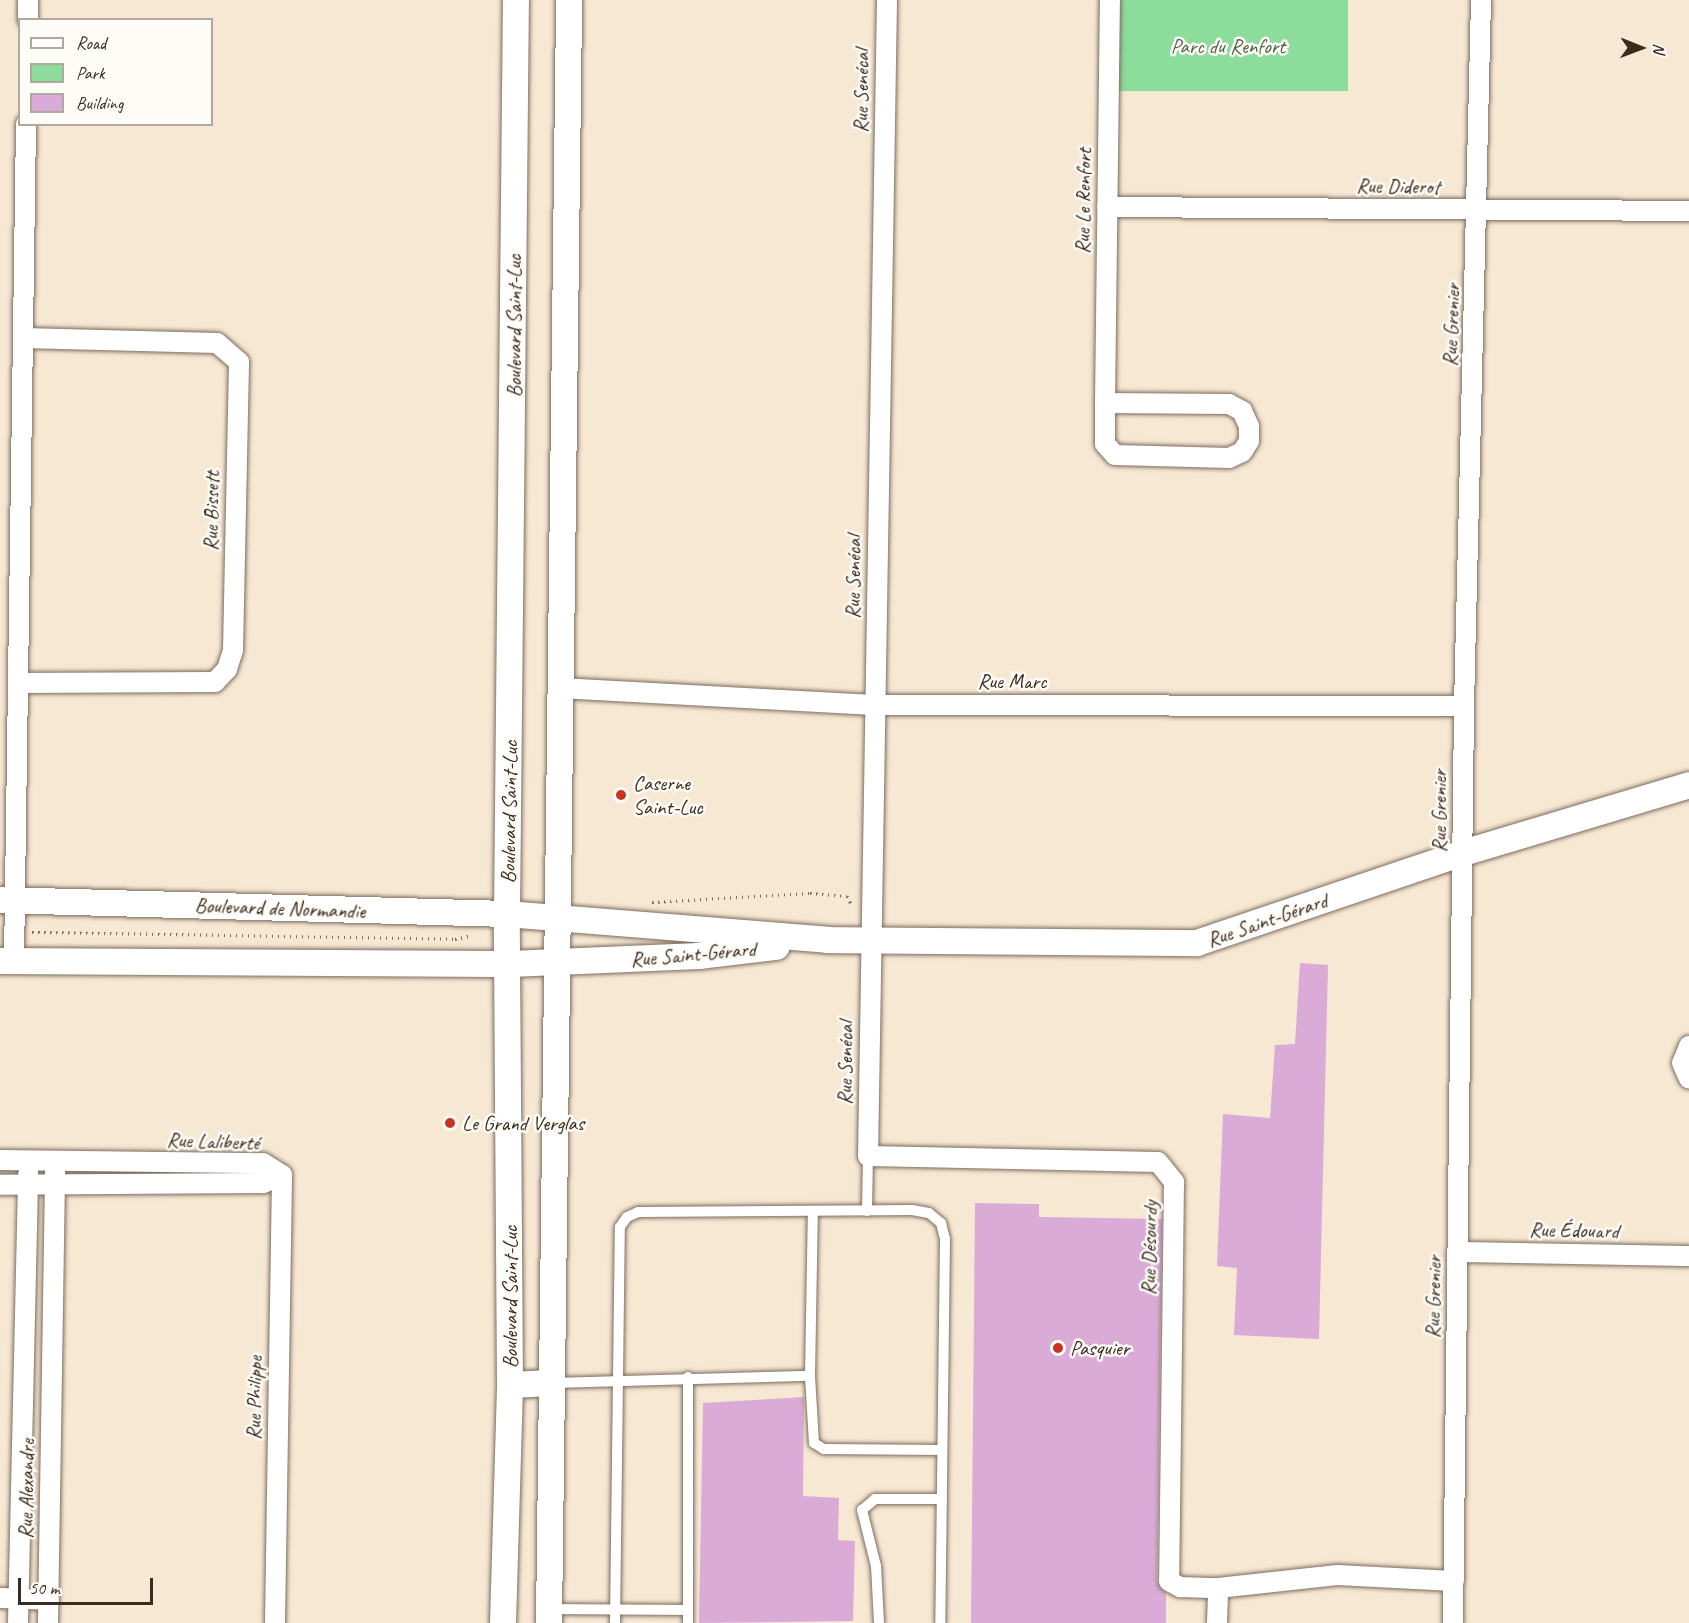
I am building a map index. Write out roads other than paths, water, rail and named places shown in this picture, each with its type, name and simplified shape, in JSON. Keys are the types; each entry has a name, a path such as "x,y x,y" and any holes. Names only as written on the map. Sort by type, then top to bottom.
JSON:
{"street":[{"path":"28,0 28,18"},
{"name":"Boulevard Saint-Luc","path":"504,1623 510,1385 510,964 507,914 516,0"},
{"name":"Boulevard Saint-Luc","path":"549,1616 560,919 560,687 569,0"},
{"name":"Rue Senécal","path":"868,1156 886,0"},
{"name":"Rue Le Renfort","path":"1105,403 1229,404 1242,411 1249,426 1249,441 1242,452 1229,458 1115,455 1105,444 1105,403 1107,207 1110,0"},
{"name":"Rue Grenier","path":"1453,1623 1464,706 1478,211 1481,0"},
{"path":"26,126 18,683 7,900 14,931 7,962 510,964 559,962"},
{"name":"Rue Diderot","path":"1107,207 1689,211"},
{"name":"Rue Bissett","path":"18,683 215,682 226,669 233,650 238,374 238,362 218,343 23,338"},
{"name":"Rue Marc","path":"560,687 874,705 1464,706"},
{"name":"Rue Saint-Gérard","path":"560,919 871,942 1197,943 1463,853 1689,785"},
{"name":"Boulevard de Normandie","path":"7,900 507,914 560,919"},
{"name":"Rue Saint-Gérard","path":"559,962 699,956 827,940"},
{"path":"1689,1046 1682,1063 1689,1079"},
{"name":"Rue Désourdy","path":"868,1156 1158,1162 1174,1182 1169,1581 1180,1587 1218,1588"},
{"name":"Rue Laliberté","path":"0,1160 263,1163 282,1175"},
{"name":"Rue Alexandre","path":"18,1623 10,1598 23,1392 28,1161"},
{"name":"Rue Alexandre","path":"48,1623 55,1162"},
{"name":"Rue Laliberté","path":"0,1185 262,1183 282,1175"},
{"name":"Rue Philippe","path":"275,1623 282,1175"},
{"name":"Rue Édouard","path":"1458,1252 1689,1256"},
{"path":"510,1385 552,1383"},
{"path":"23,1392 52,1391"},
{"path":"1216,1623 1218,1588 1337,1575 1454,1581"},
{"path":"10,1598 49,1600"}],"lane":[{"path":"867,1211 868,1156"},
{"path":"615,1623 620,1227 627,1217 638,1212 912,1210 929,1214 941,1223 945,1239 940,1623"},
{"path":"813,1211 810,1376 814,1443 824,1449 942,1450"},
{"path":"552,1383 688,1377 810,1376"},
{"path":"688,1377 688,1623"},
{"path":"879,1623 876,1566 862,1510 875,1499 942,1499"},
{"path":"549,1616 615,1610 688,1610"}],"place":[{"name":"Caserne Saint-Luc","path":"621,795"},
{"name":"Le Grand Verglas","path":"450,1123"},
{"name":"Pasquier","path":"1058,1348"}],"park label":[{"name":"Parc du Renfort","path":"1228,46"}]}
